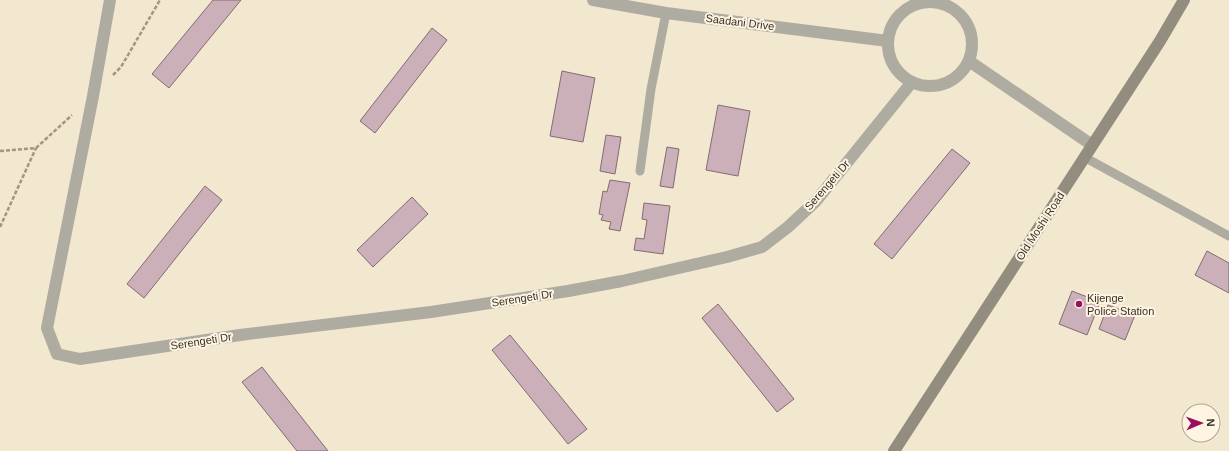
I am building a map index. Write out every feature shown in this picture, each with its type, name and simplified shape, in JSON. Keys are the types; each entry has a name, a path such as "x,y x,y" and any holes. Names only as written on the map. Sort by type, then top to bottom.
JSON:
{"main road":[{"name":"Old Moshi Road","path":"894,451 1160,41 1184,0"}],"street":[{"name":"Serengeti Dr","path":"110,0 92,104 47,328 57,354 80,359 240,335 454,309 568,291 622,281 727,257 762,247 788,227 816,201 912,82"},
{"name":"Saadani Drive","path":"593,0 666,13 888,41"},
{"path":"937,1 960,13 967,23 972,36 972,48 969,61 962,72 951,81 938,86 924,86 912,82 902,75 894,65 889,54 888,41 891,27 899,16 910,7 923,2 937,1"},
{"path":"969,61 1092,145"}],"lane":[{"path":"640,171 651,89 666,13"},
{"path":"1084,157 1229,236"}],"path":[{"path":"0,227 36,148"}],"building":[{"path":"213,0 241,0 169,88 152,74"},
{"path":"432,28 447,40 375,133 360,121"},
{"path":"562,71 595,78 583,142 550,136"},
{"path":"718,105 750,111 738,176 706,170"},
{"path":"606,135 621,137 615,174 600,171"},
{"path":"667,147 679,149 673,188 660,186"},
{"path":"952,149 970,163 892,259 874,244"},
{"path":"610,180 630,183 620,231 609,229 611,222 601,220 603,215 599,214 603,191 607,192"},
{"path":"205,186 222,200 144,298 127,284"},
{"path":"412,197 428,214 373,267 357,250"},
{"path":"644,203 670,206 663,254 634,250 636,238 644,239 647,220 642,219"},
{"path":"1207,251 1229,263 1229,293 1195,275"},
{"path":"1072,291 1100,302 1087,335 1059,324"},
{"path":"718,304 794,399 777,412 702,318"},
{"path":"1108,305 1135,315 1125,340 1099,329"},
{"path":"510,335 587,429 568,444 492,350"},
{"path":"262,367 328,451 297,451 242,382"}],"place":[{"name":"Kijenge Police Station","path":"1079,304"}]}
